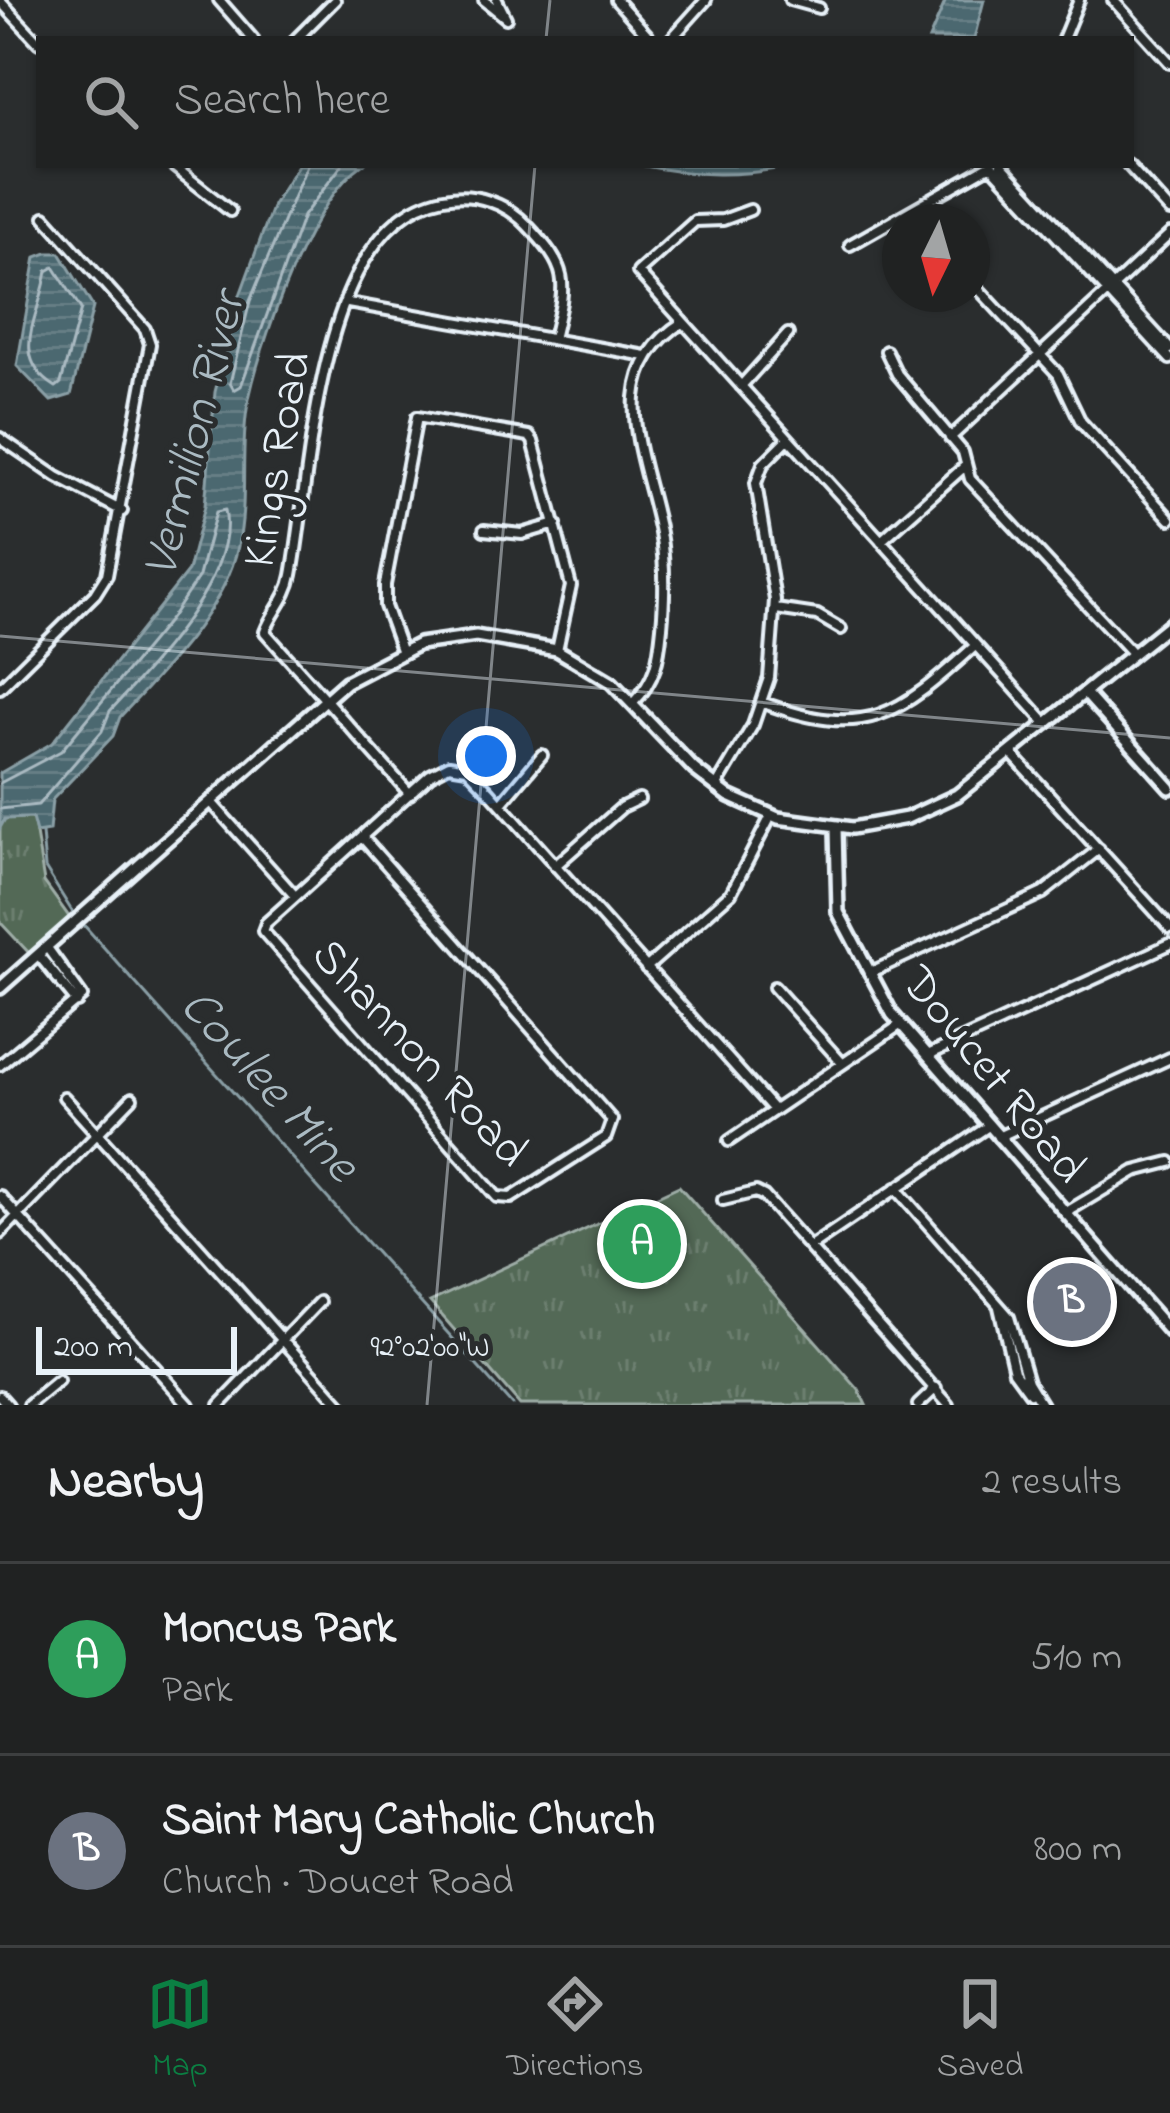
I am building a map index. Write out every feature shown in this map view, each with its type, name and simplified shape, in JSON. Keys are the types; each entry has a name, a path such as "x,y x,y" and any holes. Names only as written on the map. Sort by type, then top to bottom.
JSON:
{"street":[{"path":"219,0 250,36"},
{"path":"299,36 335,0"},
{"path":"484,0 504,19 507,12 497,0"},
{"path":"616,0 648,36"},
{"path":"674,36 706,0"},
{"path":"790,0 818,8"},
{"path":"1064,36 1079,0"},
{"path":"1113,0 1170,63"},
{"path":"0,2 36,40"},
{"path":"176,168 230,211"},
{"path":"925,204 986,168"},
{"path":"994,168 1170,349"},
{"path":"1004,168 1170,358"},
{"path":"1131,168 1170,211"},
{"name":"Kings Road","path":"410,794 265,629 290,585 322,364 376,244 397,220 429,202 473,197 517,214 561,264 565,282 553,339"},
{"path":"749,210 723,220 695,221 638,272 1047,724"},
{"path":"0,688 102,584 122,511 150,336 44,217"},
{"path":"850,245 882,228"},
{"path":"950,438 1170,234"},
{"path":"990,301 1065,385 1081,422 1170,519"},
{"path":"348,303 646,356"},
{"path":"633,703 658,664 665,582 659,527 631,417 646,356 683,322"},
{"path":"740,386 788,334"},
{"path":"886,351 896,374 963,452 964,467 1133,654"},
{"path":"400,650 385,606 385,585 417,417 529,436 572,596 557,650"},
{"path":"0,438 57,477 122,511"},
{"path":"716,787 761,702 774,651 776,610 757,483 763,464 788,440"},
{"path":"881,541 964,467"},
{"path":"484,530 521,534 556,524"},
{"path":"776,610 817,615 841,629"},
{"path":"0,988 325,700 361,670 400,650 476,636 557,650 593,669 633,703 716,787 771,816 836,828 889,823 957,795 1170,624"},
{"path":"761,702 821,722 869,721 917,698 975,646"},
{"path":"1085,693 1170,788"},
{"path":"1011,753 1170,928"},
{"path":"542,755 500,805 774,1110"},
{"name":"Shannon Road","path":"362,837 610,1116 606,1137 511,1198 497,1197 264,934 266,922 410,794 436,772 462,765 500,805"},
{"path":"555,866 639,799"},
{"name":"Shannon Road","path":"211,802 295,896"},
{"path":"646,968 731,892 771,816"},
{"name":"Doucet Road","path":"836,828 838,912 900,1025 1170,1332"},
{"path":"868,973 1043,893 1099,850"},
{"path":"926,1055 1170,944"},
{"path":"0,1065 80,998 44,953"},
{"path":"774,987 842,1063"},
{"path":"729,1141 900,1025"},
{"path":"997,1138 1170,1058"},
{"path":"64,1097 341,1405"},
{"path":"0,1234 132,1098"},
{"path":"810,1247 987,1127"},
{"path":"1064,1214 1136,1172 1170,1162"},
{"path":"896,1188 998,1300 1013,1326 1038,1401"},
{"path":"723,1200 762,1194 949,1405"},
{"path":"0,1196 189,1405"},
{"path":"220,1405 320,1302"},
{"path":"29,1405 58,1381"},
{"path":"918,1405 936,1388"},
{"path":"0,1396 8,1405"}],"green space":[{"path":"33,816 44,882 70,918 31,955 0,922 0,818"},
{"path":"679,1186 859,1390 866,1405 520,1405 430,1302"}],"water":[{"path":"946,0 984,0 975,36 930,36"},
{"path":"296,168 359,168 324,209 306,241 262,350 247,409 241,530 231,570 190,638 120,717 113,736 52,800 49,831 36,833 32,818 5,819 0,828 0,773 52,743 188,571 205,506 215,392 239,298 273,205"},
{"path":"660,168 777,168 717,174"},
{"path":"60,253 93,307 71,395 51,401 17,366 36,257"}],"waterway":[{"name":"Coulee Mine","path":"42,833 45,868 75,916"},
{"name":"Coulee Mine","path":"82,923 512,1405"}],"place":[{"name":"Moncus Park","path":"642,1244"},
{"name":"Saint Mary Catholic Church","path":"1072,1302"}],"water label":[{"name":"Vermilion River","path":"191,434"}]}
